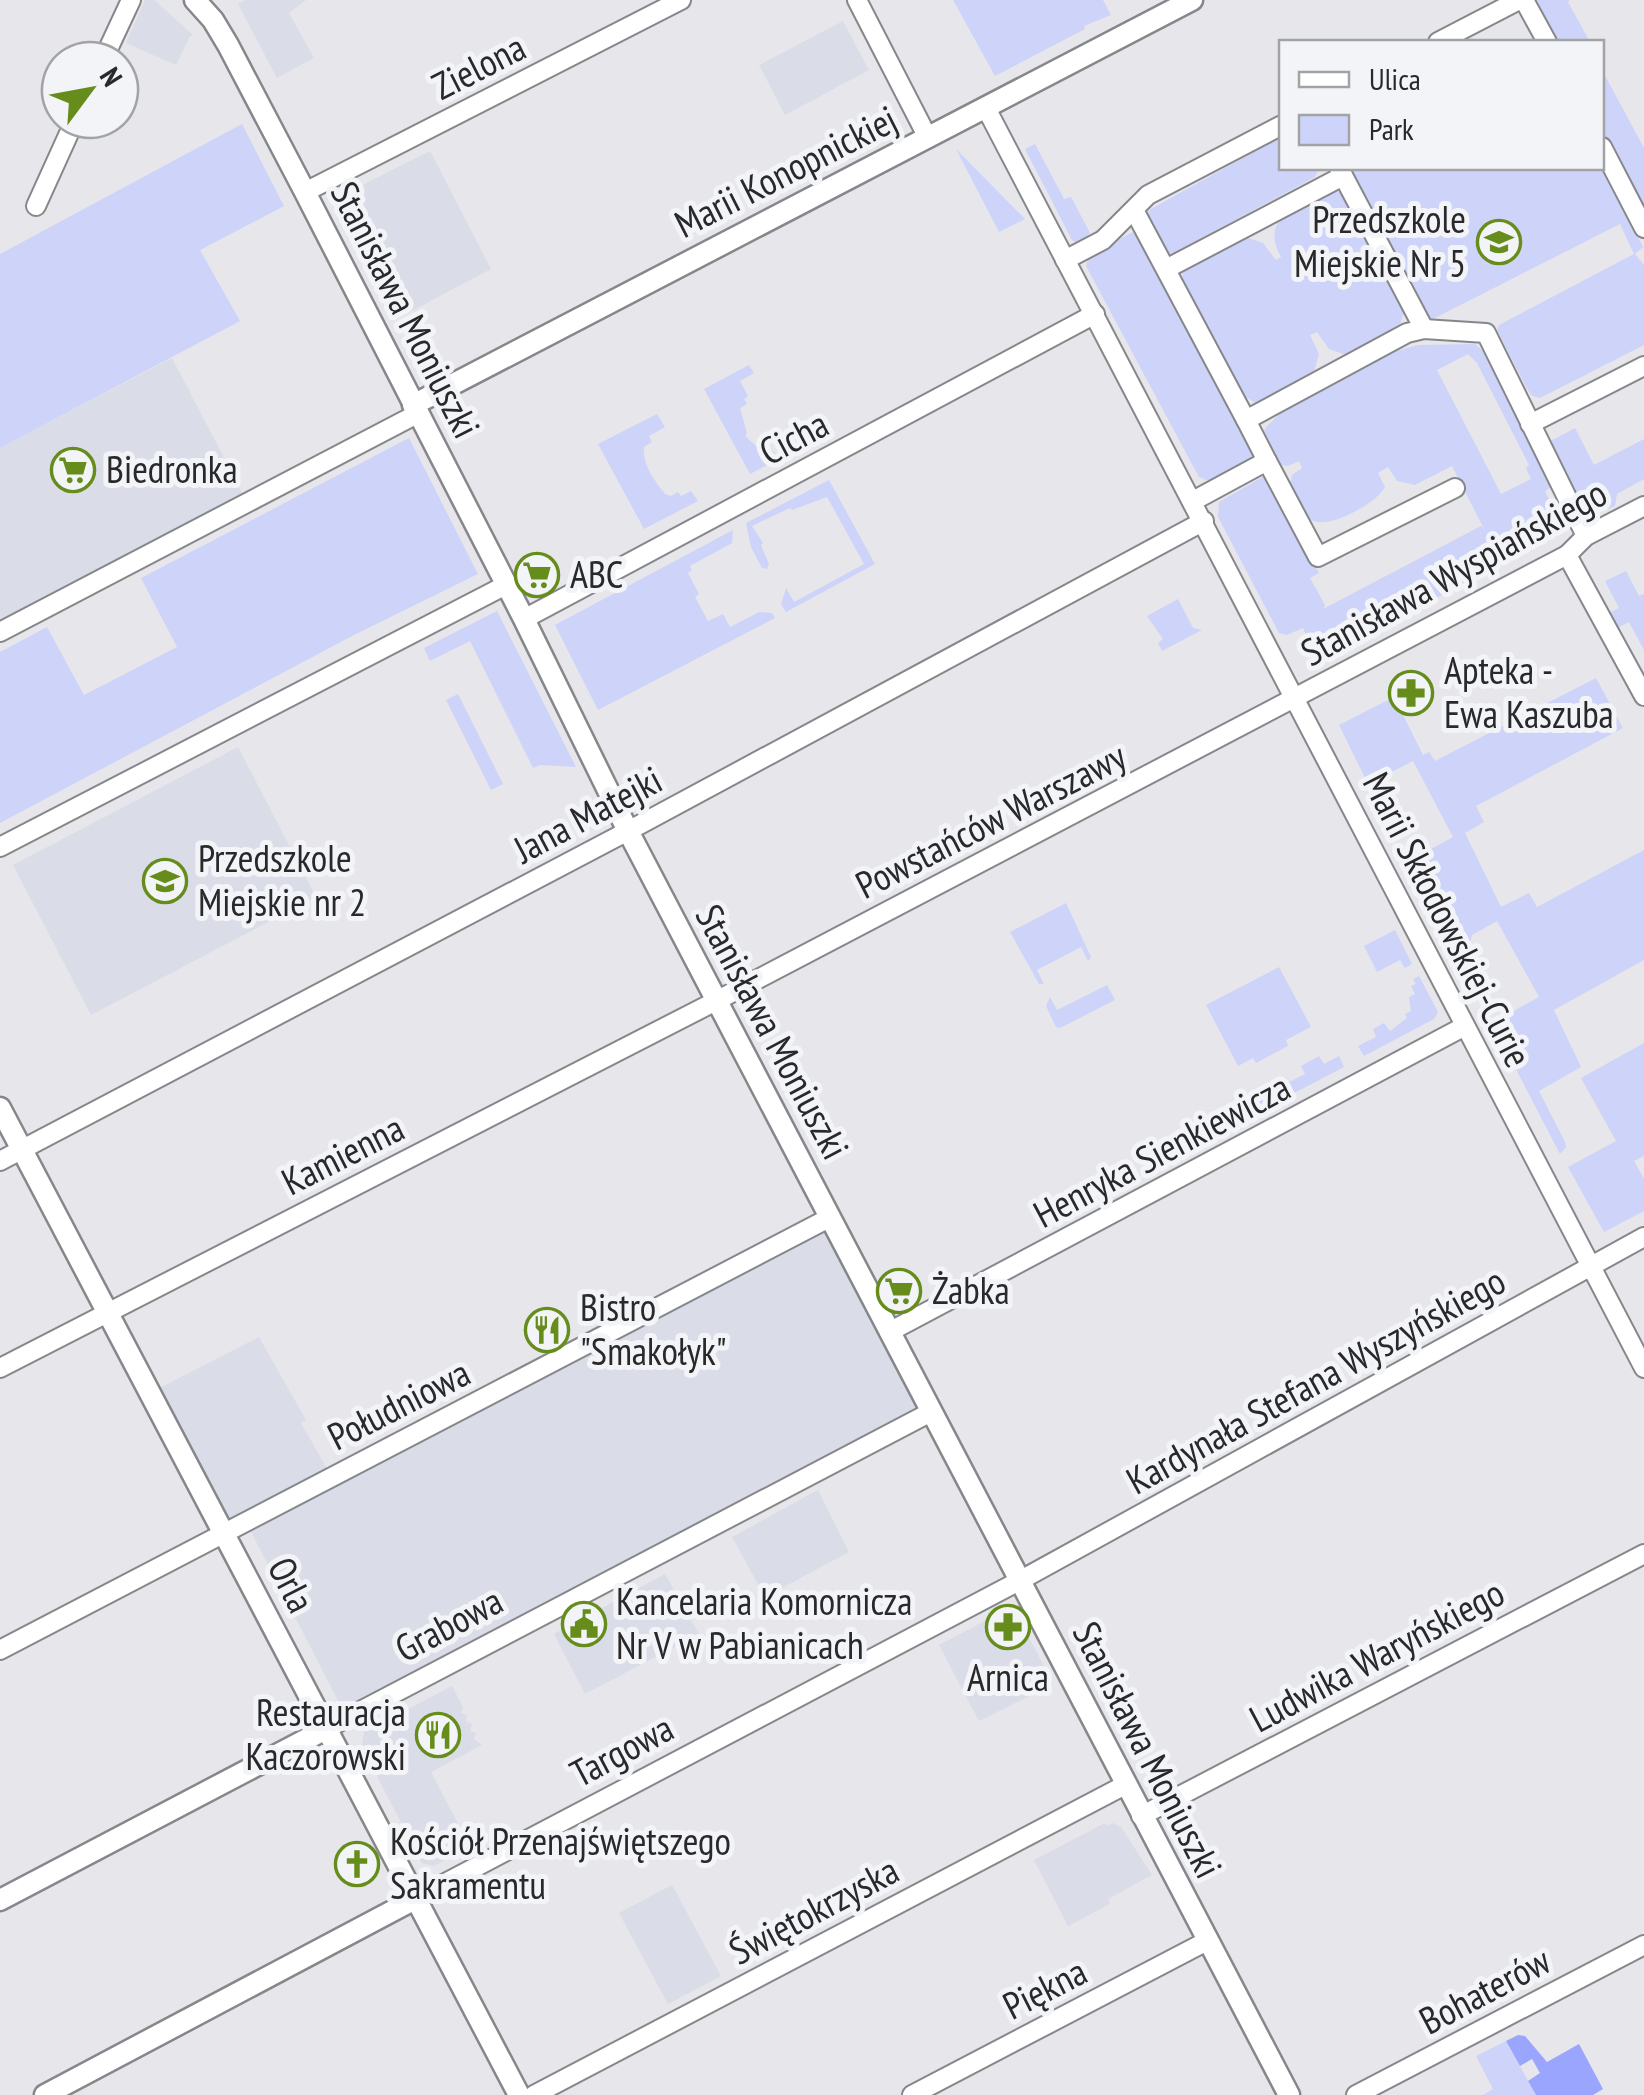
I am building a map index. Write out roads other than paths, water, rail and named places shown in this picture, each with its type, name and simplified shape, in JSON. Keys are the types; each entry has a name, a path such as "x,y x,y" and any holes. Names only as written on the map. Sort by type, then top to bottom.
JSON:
{"street":[{"path":"112,40 131,0"},
{"name":"Stanisława Moniuszki","path":"196,0 228,45 305,192 628,831 1289,2095"},
{"name":"Zielona","path":"305,192 682,0"},
{"path":"857,0 928,138"},
{"name":"Marii Konopnickiej","path":"0,632 1192,0"},
{"path":"1442,40 1521,0 1545,40"},
{"name":"Marii Skłodowskiej-Curie","path":"986,108 1644,1368"},
{"path":"1066,260 1103,240 1148,195 1279,127"},
{"path":"36,206 66,140"},
{"path":"1604,151 1644,228"},
{"path":"1166,269 1340,172 1424,329"},
{"path":"1134,210 1318,557 1454,488"},
{"name":"Cicha","path":"524,619 1095,314"},
{"path":"1246,420 1407,333 1424,329 1486,333 1586,536"},
{"path":"1530,424 1644,366"},
{"path":"1194,501 1267,460"},
{"name":"Stanisława Wyspiańskiego","path":"1296,697 1568,556 1586,536 1644,506"},
{"name":"Jana Matejki","path":"0,1162 1204,521"},
{"path":"1568,556 1644,696"},
{"path":"0,848 506,585"},
{"name":"Powstańców Warszawy","path":"716,1001 1296,697"},
{"name":"Kamienna","path":"0,1368 716,1001"},
{"name":"Henryka Sienkiewicza","path":"888,1332 1465,1026"},
{"name":"Orla","path":"0,1108 519,2095"},
{"name":"Południowa","path":"0,1650 829,1218"},
{"name":"Kardynała Stefana Wyszyńskiego","path":"1019,1581 1644,1237"},
{"name":"Grabowa","path":"0,1900 930,1412"},
{"name":"Ludwika Waryńskiego","path":"1141,1816 1644,1554"},
{"name":"Targowa","path":"45,2095 1019,1581"},
{"name":"Świętokrzyska","path":"534,2095 1125,1785"},
{"name":"Piękna","path":"912,2095 1207,1942"},
{"name":"Bohaterów","path":"1356,2095 1644,1945"}],"place":[{"name":"Przedszkole Miejskie Nr 5","path":"1499,242"},
{"name":"Biedronka","path":"73,470"},
{"name":"ABC","path":"537,575"},
{"name":"Apteka - Ewa Kaszuba","path":"1411,693"},
{"name":"Przedszkole Miejskie nr 2","path":"165,881"},
{"name":"Żabka","path":"899,1291"},
{"name":"Bistro \"Smakołyk\"","path":"547,1330"},
{"name":"Kancelaria Komornicza Nr V w Pabianicach","path":"584,1624"},
{"name":"Arnica","path":"1008,1627"},
{"name":"Restauracja Kaczorowski","path":"438,1735"},
{"name":"Kościół Przenajświętszego Sakramentu","path":"357,1864"}]}
